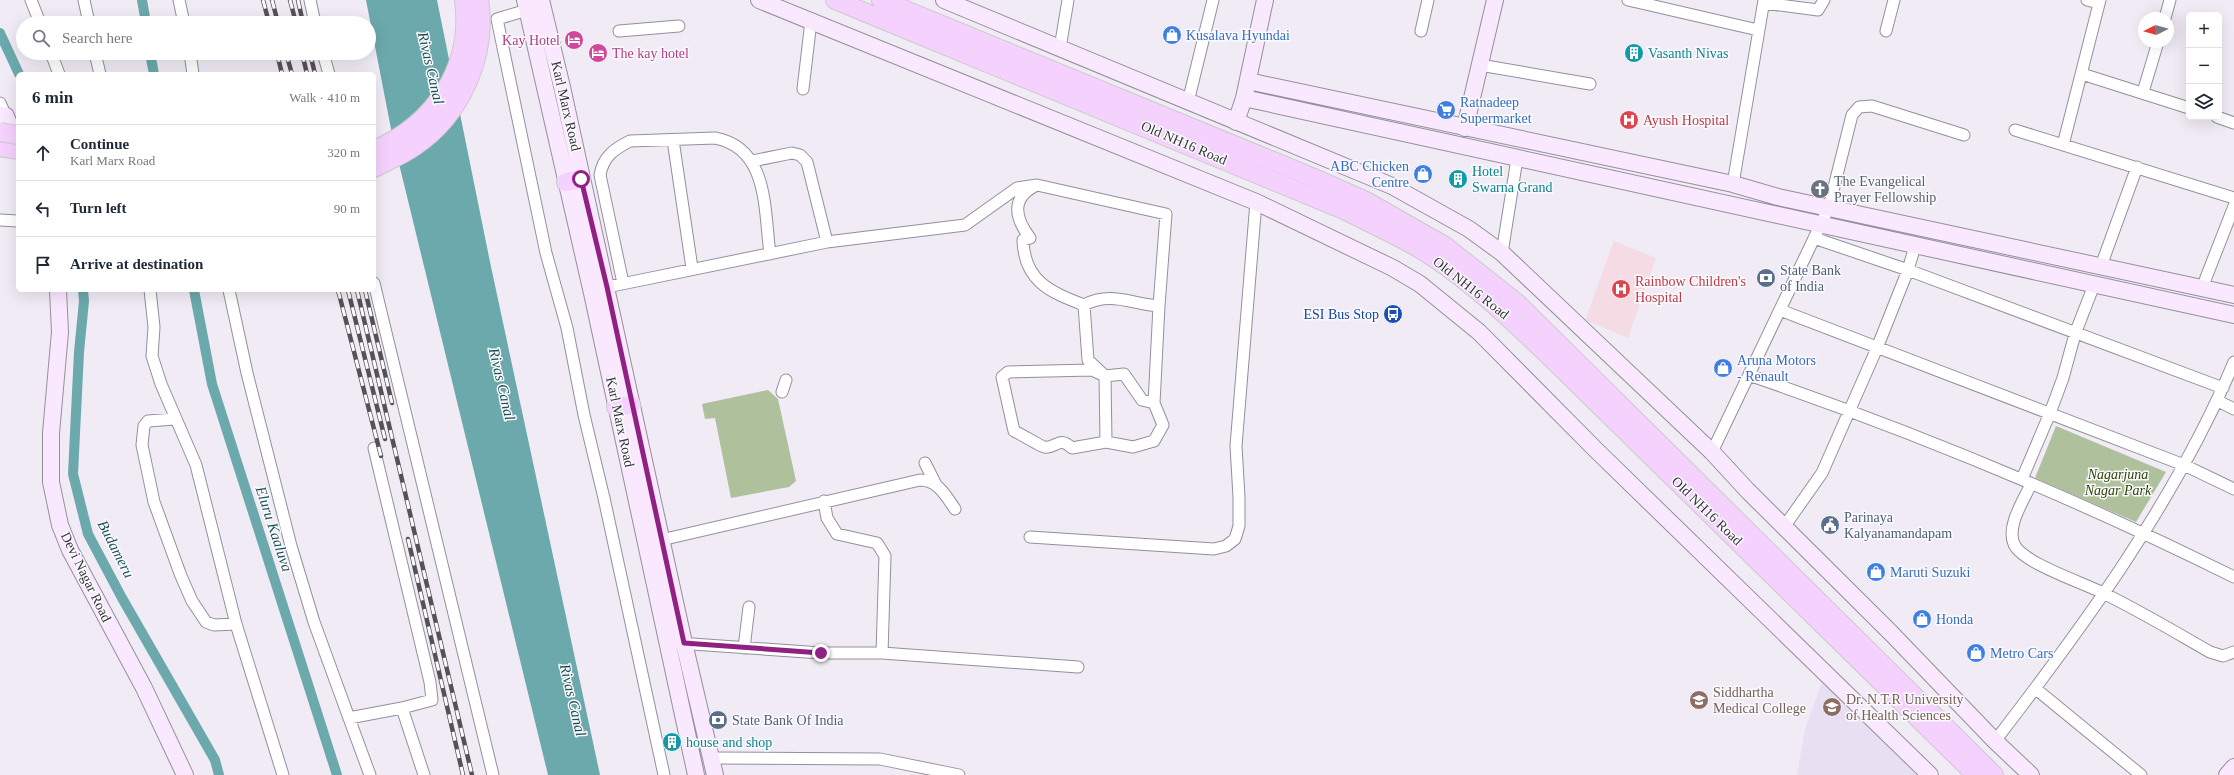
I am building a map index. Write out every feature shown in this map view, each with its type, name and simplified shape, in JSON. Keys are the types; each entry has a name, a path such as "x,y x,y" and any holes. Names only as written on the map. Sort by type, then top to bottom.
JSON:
{"main road":[{"path":"376,149 410,131 426,116 443,94 457,68 464,43 466,17 464,0"},
{"path":"376,167 416,146 433,132 457,101 473,72 478,53 482,33 480,0"},
{"name":"Old NH16 Road","path":"835,0 1344,210 1415,246 1462,277 1505,313 1976,775"},
{"name":"Old NH16 Road","path":"881,0 1366,201 1445,246 1496,285 1542,327 1994,775"},
{"path":"2,116 16,132"},
{"path":"0,147 16,150"}],"street":[{"path":"31,0 37,16"},
{"path":"84,0 87,16"},
{"path":"179,0 182,16"},
{"path":"310,0 313,16"},
{"name":"Karl Marx Road","path":"541,0 562,87 574,180 624,406 661,540 715,775"},
{"path":"759,0 1256,202 1393,268 1420,284 1479,332 1595,449 1930,775"},
{"path":"944,0 1392,186 1469,229 1502,254 1712,452 1784,527 2031,775"},
{"path":"1060,48 1068,0"},
{"path":"1188,102 1213,0"},
{"path":"1236,122 1244,98 1265,0"},
{"path":"1421,31 1428,0"},
{"path":"1465,128 1495,0"},
{"path":"1628,0 1758,30"},
{"path":"1733,184 1764,1 1818,10 1824,0"},
{"path":"1886,31 1894,0"},
{"path":"2063,145 2099,2 2087,0"},
{"path":"2167,12 2170,0"},
{"path":"526,5 497,19 546,253 567,328 584,415 604,498 664,775"},
{"name":"Karl Marx Road","path":"526,5 574,180 607,287 624,406 667,644 696,775"},
{"path":"803,89 811,21"},
{"path":"619,31 679,26"},
{"path":"2143,92 2156,48"},
{"path":"54,60 58,72"},
{"path":"97,60 100,72"},
{"path":"191,60 193,72"},
{"path":"325,60 328,72"},
{"path":"1480,65 1590,84"},
{"path":"2082,74 2143,92 2186,107"},
{"path":"1248,81 1733,184 1759,192 2234,295"},
{"path":"1244,98 1524,160 1818,231 1915,246 2234,316"},
{"path":"1712,452 1818,231 1828,207 1852,115 1859,107 1872,106 1964,135"},
{"path":"2,116 16,143"},
{"path":"2222,119 2234,123"},
{"path":"2015,130 2234,198"},
{"path":"623,284 602,192 600,175 601,165 608,155 619,146 630,141 715,138 728,141 740,147 752,161 761,186 770,254"},
{"path":"673,140 692,268"},
{"path":"1502,254 1524,160 1535,143"},
{"path":"752,161 792,153 800,155 807,162 827,242"},
{"path":"2102,266 2136,167"},
{"path":"607,287 692,268 827,242 965,225 1017,188 1037,184 1166,214 1154,403 1163,425 1154,441 1133,446 1106,442 1072,448 1066,443 1058,442 1050,448 1042,447 1036,441 1014,431 1002,377 1008,372 1092,370 1105,376 1124,374 1142,400 1154,403"},
{"path":"1037,184 1020,196 1017,211 1023,229 1030,238 1023,240 1023,253 1028,268 1048,289 1084,305"},
{"path":"1030,537 1214,549 1226,546 1235,539 1239,526 1236,446 1256,202"},
{"path":"2202,288 2234,206"},
{"path":"0,220 16,222"},
{"path":"1818,231 1908,270 2075,334 2223,388"},
{"path":"1784,527 1822,473 1877,348 1908,270 1915,246"},
{"path":"2094,285 2075,334 2063,378 2012,529 2014,544 2019,551 2037,563 2104,593 2210,652 2224,656 2234,652"},
{"path":"376,291 493,775"},
{"name":"Devi Nagar Road","path":"58,292 60,332 50,433 51,482 57,512 70,550 144,688 185,775"},
{"path":"150,292 154,327 152,356 175,419 185,437 196,465 236,624 283,775"},
{"path":"229,292 247,373 291,546 314,622 370,775"},
{"path":"1084,305 1096,298 1121,298 1140,304 1159,306"},
{"path":"1084,305 1088,360 1105,376 1106,442"},
{"path":"1780,310 2184,465 2234,489"},
{"path":"1996,741 2104,593 2143,532 2184,465 2218,401 2234,362"},
{"path":"1748,375 1850,410 2027,482 2143,532 2234,577"},
{"path":"782,392 786,380"},
{"path":"2218,401 2234,409"},
{"path":"175,419 148,421 144,426 142,445 154,502 181,576 192,601 206,622 214,625 236,624"},
{"path":"349,718 402,708 432,700 374,448"},
{"path":"925,463 936,485 955,509"},
{"path":"661,540 824,501 920,480 929,480 936,485"},
{"path":"824,501 827,518 837,534 877,543 883,552 886,566 882,653"},
{"path":"744,648 749,607"},
{"path":"667,644 684,643 821,653 882,653 1078,667"},
{"path":"2036,688 2141,775"},
{"path":"402,708 424,775"},
{"path":"712,758 880,759 959,775"},
{"path":"2228,775 2234,767"}],"shaded area":[{"name":"Rainbow Children's Hospital","path":"1614,241 1656,258 1628,338 1585,320"},
{"name":"Dr. N.T.R University of Health Sciences","path":"1823,680 1920,775 1797,775 1805,729"}],"green space":[{"path":"768,390 778,399 796,481 789,487 731,498 715,418 705,419 702,404"},
{"name":"Nagarjuna Nagar Park","path":"2056,426 2166,472 2136,522 2035,478"}],"water":[{"name":"Rivas Canal","path":"366,0 437,0 490,262 600,775 548,775 393,139 376,51 376,16 369,16"}],"waterway":[{"name":"Eluru Kaaluva","path":"142,0 145,16"},
{"name":"Budameru","path":"0,33 18,72"},
{"name":"Eluru Kaaluva","path":"151,60 154,72"},
{"name":"Budameru","path":"83,292 84,301 79,352 73,474 88,534 122,598 215,760 219,775"},
{"name":"Eluru Kaaluva","path":"194,292 212,384 337,775"}],"railway":[{"path":"263,0 267,16"},
{"path":"272,0 276,16"},
{"path":"290,0 294,16"},
{"path":"298,0 301,16"},
{"path":"279,60 282,72"},
{"path":"288,60 291,72"},
{"path":"304,60 307,72"},
{"path":"312,60 315,72"},
{"path":"339,292 381,456"},
{"path":"348,292 385,439"},
{"path":"357,292 472,775"},
{"path":"365,292 392,403"},
{"path":"408,539 463,775"}],"place":[{"name":"Kusalava Hyundai","path":"1172,35"},
{"name":"Kay Hotel","path":"574,40"},
{"name":"The kay hotel","path":"598,53"},
{"name":"Vasanth Nivas","path":"1634,53"},
{"name":"Ratnadeep Supermarket","path":"1446,110"},
{"name":"Ayush Hospital","path":"1629,120"},
{"name":"ABC Chicken Centre","path":"1423,174"},
{"name":"Hotel Swarna Grand","path":"1458,179"},
{"name":"The Evangelical Prayer Fellowship","path":"1820,189"},
{"name":"State Bank of India","path":"1766,278"},
{"name":"Rainbow Children's Hospital","path":"1621,289"},
{"name":"ESI Bus Stop","path":"1393,314"},
{"name":"Aruna Motors - Renault","path":"1723,368"},
{"name":"Parinaya Kalyanamandapam","path":"1830,525"},
{"name":"Maruti Suzuki","path":"1876,572"},
{"name":"Honda","path":"1922,619"},
{"name":"Metro Cars","path":"1976,653"},
{"name":"Siddhartha Medical College","path":"1699,700"},
{"name":"Dr. N.T.R University of Health Sciences","path":"1832,707"},
{"name":"State Bank Of India","path":"718,720"},
{"name":"house and shop","path":"672,742"}],"route":[{"path":"581,179 607,287 631,405 684,643 821,653"}]}
